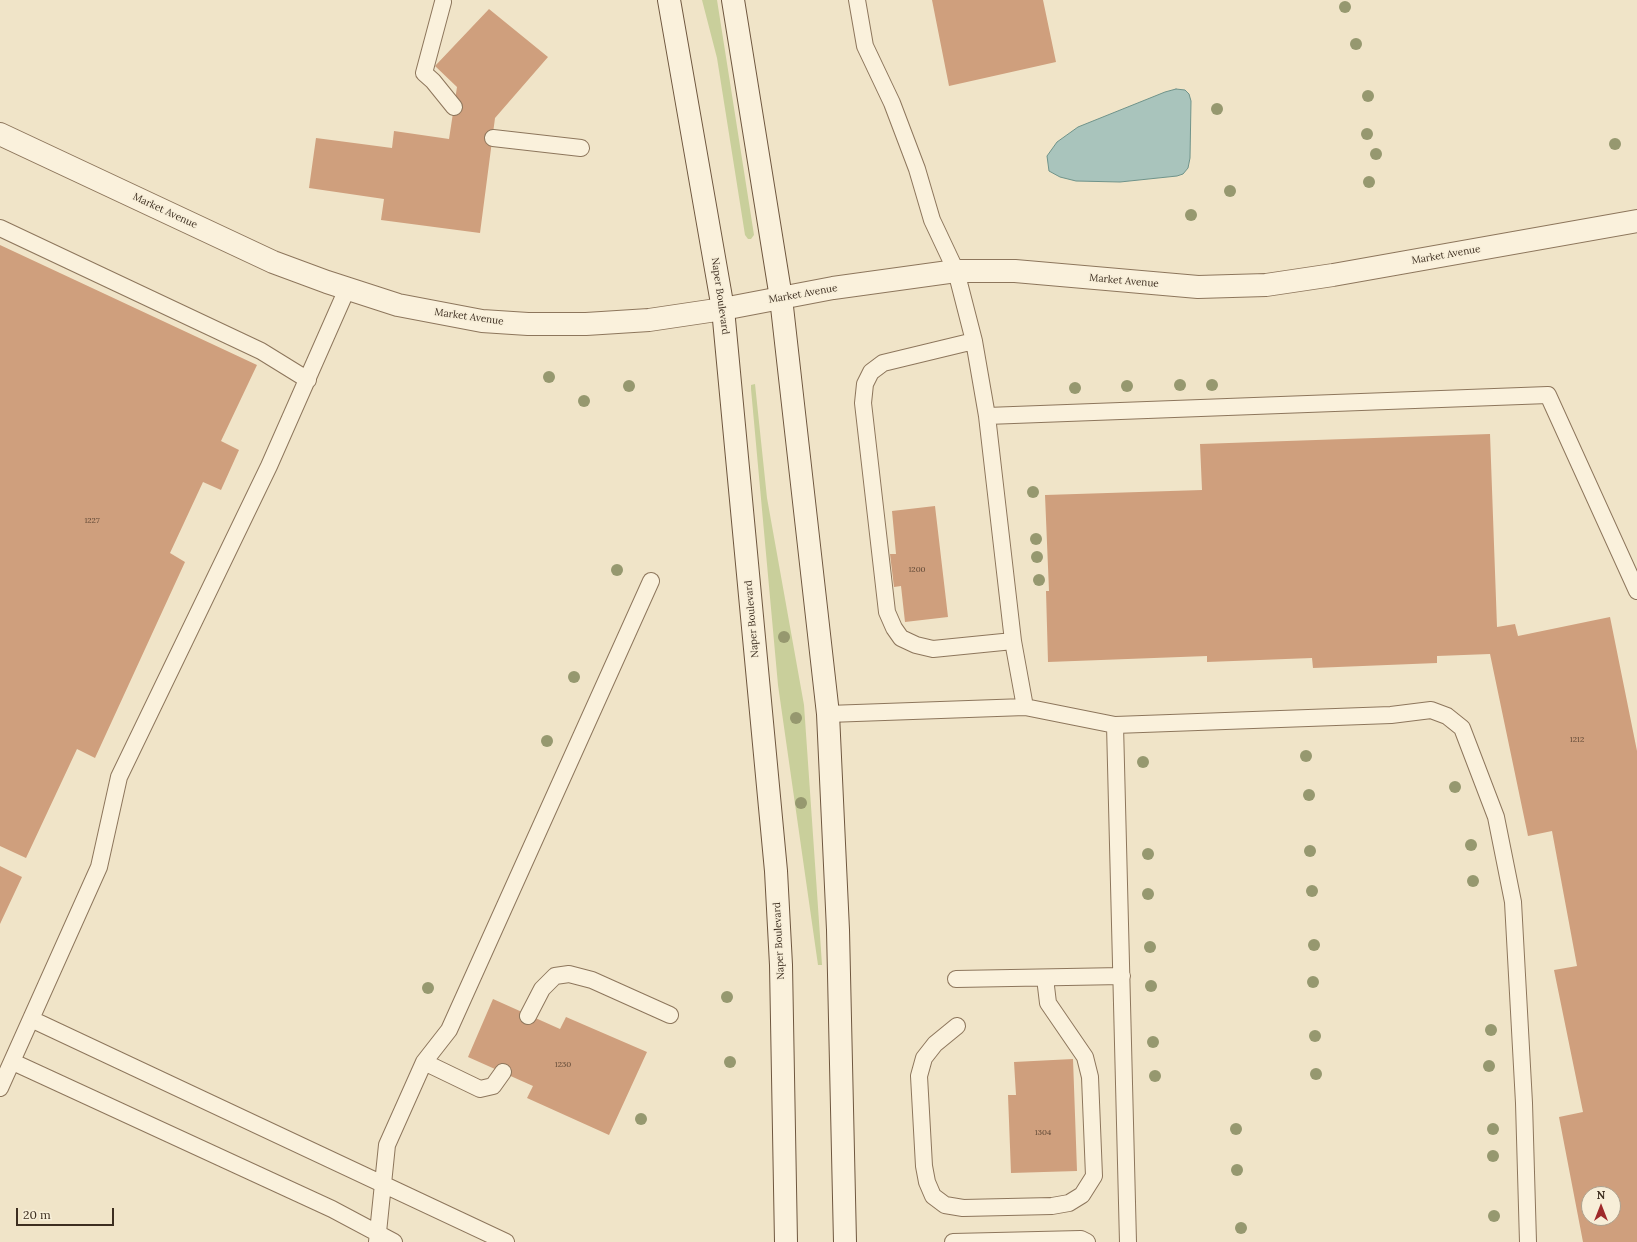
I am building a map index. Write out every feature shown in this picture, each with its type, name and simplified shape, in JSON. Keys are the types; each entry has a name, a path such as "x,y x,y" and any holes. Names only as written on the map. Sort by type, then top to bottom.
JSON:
{"main road":[{"name":"Naper Boulevard","path":"669,0 723,309 776,871 781,965 786,1242"},
{"path":"733,0 781,298 828,714 838,930 845,1242"},
{"name":"Market Avenue","path":"0,134 273,262 347,289 398,305 482,321 528,324 586,324 648,320 956,271 1015,271 1198,287 1266,285 1334,275 1637,221"}],"lane":[{"path":"857,0 865,46 892,103 916,169 932,220 956,271 974,341 987,416 1013,641 1025,707"},
{"path":"443,2 424,73 433,81 454,107"},
{"path":"493,138 581,148"},
{"path":"0,228 261,351 308,380"},
{"path":"0,1088 13,1062 99,867 120,777 269,466 347,289"},
{"path":"974,341 883,363 871,372 865,384 862,403 887,612 894,628 901,638 916,645 933,649 1013,641"},
{"path":"987,416 1548,395 1637,591"},
{"path":"377,1238 387,1145 424,1062 449,1030 651,581"},
{"path":"828,714 1025,707 1115,725 1391,715 1431,710 1447,716 1462,728 1496,817 1513,902 1524,1102 1528,1242"},
{"path":"1115,725 1128,1242"},
{"path":"528,1016 542,989 555,976 569,974 592,980 670,1015"},
{"path":"956,979 1122,976"},
{"path":"957,1026 934,1044 927,1053 919,1076 924,1166 927,1182 933,1196 945,1205 963,1208 1052,1206 1069,1202 1082,1195 1094,1176 1090,1077 1085,1057 1048,1002 1045,978"},
{"path":"31,1020 383,1183 506,1242"},
{"path":"13,1062 332,1209 377,1238 394,1242"},
{"path":"424,1062 480,1089 493,1086 503,1072"},
{"path":"954,1242 1081,1239 1087,1242"}],"green space":[{"path":"702,0 717,0 754,235 751,239 748,239 745,235 717,58"},
{"path":"755,384 767,498 804,705 822,965 818,965 778,685 751,389 751,385"}],"water":[{"path":"1176,89 1185,90 1189,94 1191,101 1190,158 1188,168 1183,174 1177,176 1120,182 1076,181 1060,177 1049,171 1047,156 1057,142 1078,127"}],"building":[{"path":"932,0 1043,0 1056,62 949,86"},
{"path":"489,9 548,57 495,118 480,233 381,220 384,199 309,188 316,138 392,148 394,131 449,139 457,87 435,66"},
{"path":"0,245 257,365 221,441 239,450 221,490 203,482 170,553 185,562 95,758 77,749 26,858 0,846"},
{"path":"1490,434 1497,627 1515,624 1518,636 1610,617 1637,751 1637,1242 1583,1242 1559,1117 1583,1112 1554,970 1577,966 1552,831 1528,836 1490,654 1437,656 1437,663 1313,668 1312,658 1207,662 1207,656 1048,662 1046,591 1049,591 1045,495 1202,490 1200,444"},
{"path":"935,506 948,617 905,622 901,586 894,587 890,554 896,554 892,511"},
{"path":"0,866 22,877 0,924"},
{"path":"493,999 560,1029 566,1017 647,1052 609,1135 527,1098 533,1086 468,1057"},
{"path":"1073,1059 1077,1171 1011,1173 1008,1095 1016,1095 1014,1062"}]}
